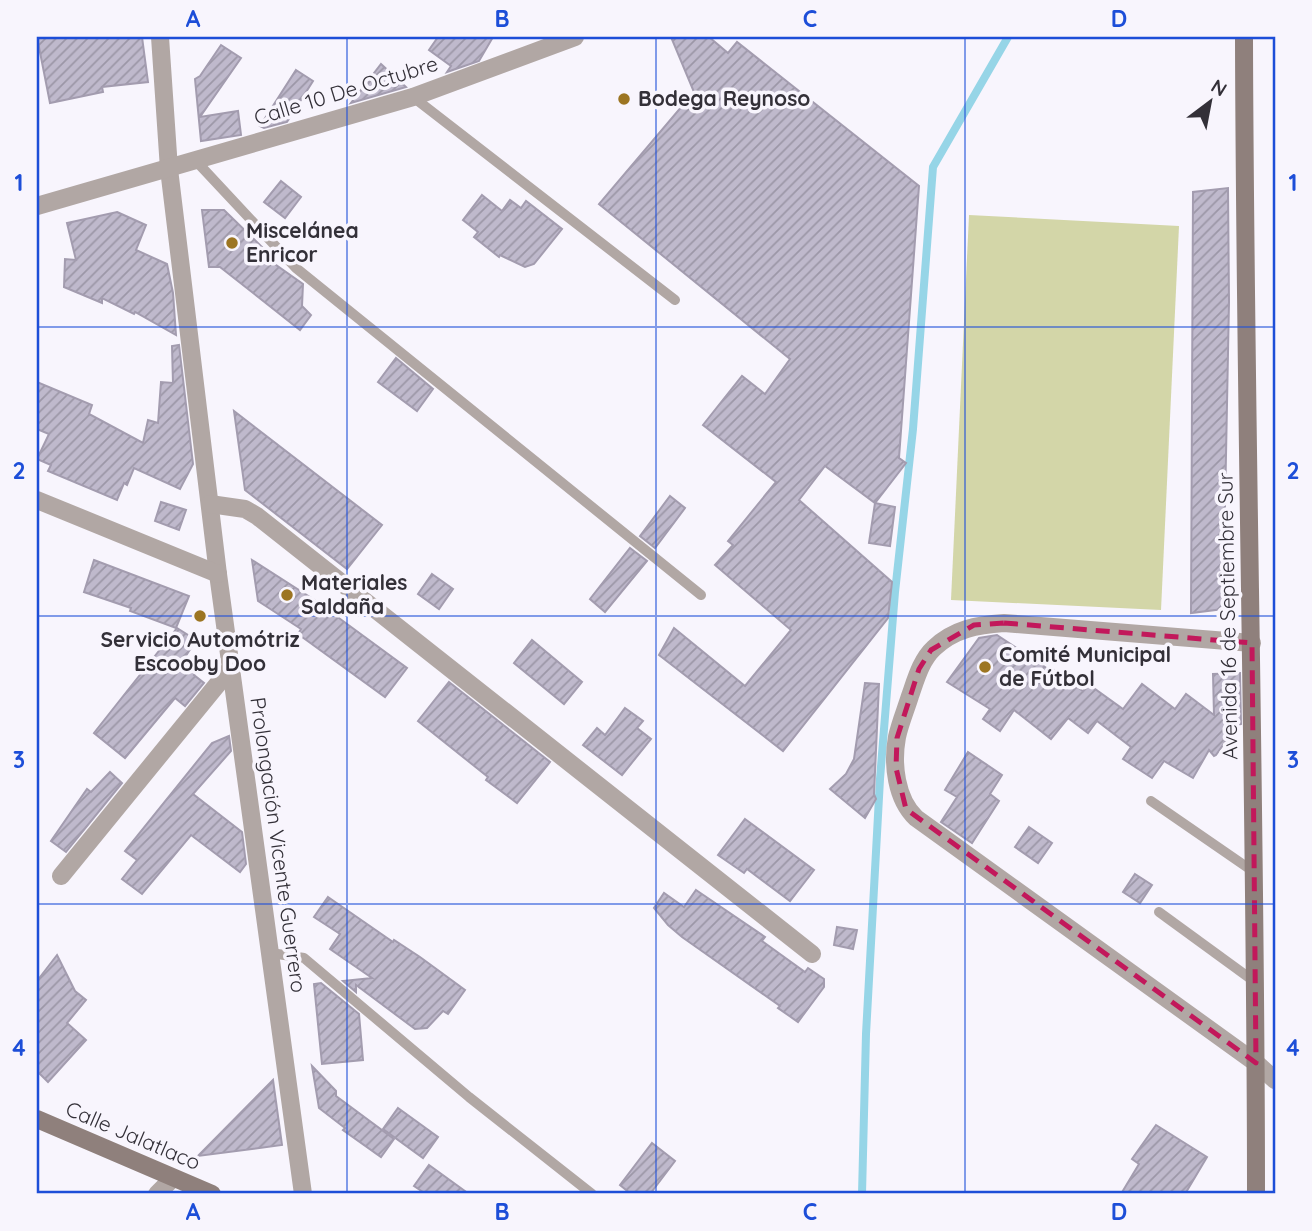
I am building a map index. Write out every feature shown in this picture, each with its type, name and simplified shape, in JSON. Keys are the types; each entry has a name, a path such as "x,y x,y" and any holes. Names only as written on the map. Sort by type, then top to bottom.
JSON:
{"main road":[{"name":"Avenida 16 de Septiembre Sur","path":"1244,37 1256,1194"},
{"name":"Calle Jalatlaco","path":"37,1119 212,1194"}],"street":[{"name":"Prolongación Vicente Guerrero","path":"160,37 169,169 209,504 303,1194"},
{"name":"Calle 10 De Octubre","path":"169,169 413,97 575,37"},
{"path":"37,206 169,169"},
{"path":"37,500 218,574"},
{"path":"209,504 245,509 257,516 812,954"},
{"path":"1252,643 1004,623 974,625 944,639 931,650 919,669 897,738 896,768 903,803 916,818 1256,1063 1275,1080"},
{"path":"61,876 230,669"},
{"path":"157,1194 173,1178"}],"lane":[{"path":"413,97 675,300"},
{"path":"197,161 296,268 701,595"},
{"path":"1151,801 1254,872"},
{"path":"1159,912 1255,982"},
{"path":"271,953 304,958 468,1097 592,1194"}],"highlighted area":[{"path":"1004,623 1252,643 1256,1063 906,809 896,768 897,738 919,669 931,650 974,625"}],"green space":[{"path":"969,215 1179,226 1161,610 951,600"}],"building":[{"path":"37,37 142,37 148,82 102,87 103,92 50,103"},
{"path":"438,37 493,37 479,61 447,72 451,66 429,50"},
{"path":"671,37 709,37 728,53 737,42 919,186 899,458 906,463 875,503 825,466 799,500 892,582 888,618 783,751 659,655 674,628 745,686 791,630 715,565 733,545 728,541 776,482 703,425 742,376 765,394 790,359 599,204 694,92"},
{"path":"221,45 241,58 200,117 238,111 241,135 201,141 195,79 200,76"},
{"path":"381,64 406,87 351,103"},
{"path":"296,70 313,81 287,122 264,128 260,126"},
{"path":"281,181 301,197 285,218 264,202"},
{"path":"1228,188 1229,302 1223,609 1191,613 1193,192"},
{"path":"482,195 502,211 510,200 521,208 526,201 562,229 534,264 525,267 500,255 499,257 474,237 478,232 463,220"},
{"path":"202,210 224,210 264,249 262,255 303,284 302,306 311,315 300,330 220,267 209,267"},
{"path":"117,212 146,225 136,250 167,264 173,293 176,335 135,312 134,314 102,298 102,303 64,287 65,259 76,260 67,223"},
{"path":"179,345 193,464 180,489 134,468 117,500 48,471 51,465 37,459 49,434 37,429 37,382 92,405 89,414 143,443 148,420 158,423 161,382 173,383 172,346"},
{"path":"396,358 433,389 417,411 378,382"},
{"path":"234,411 382,525 347,569 245,490"},
{"path":"670,496 685,508 655,548 640,536"},
{"path":"161,502 186,510 179,530 155,521"},
{"path":"875,503 895,507 890,546 869,543"},
{"path":"630,548 647,561 605,612 590,599"},
{"path":"94,560 189,596 176,628 130,611 131,608 84,592"},
{"path":"252,560 313,599 407,668 385,697 298,634 301,629 258,601"},
{"path":"432,574 453,589 439,609 418,594"},
{"path":"177,628 196,640 182,662 196,672 194,675 204,683 185,706 175,698 125,758 94,733"},
{"path":"997,635 1048,669 1050,667 1083,691 1088,684 1123,709 1142,684 1175,709 1186,694 1214,715 1213,674 1240,673 1241,724 1237,725 1216,755 1209,750 1193,778 1164,761 1152,778 1123,759 1131,747 1097,721 1088,733 1068,718 1051,739 1014,710 1000,731 983,719 990,709 947,682 979,638"},
{"path":"532,640 582,682 564,704 514,663"},
{"path":"449,682 550,762 517,803 418,721"},
{"path":"865,683 879,684 874,794 876,799 865,818 830,789 846,774 854,759"},
{"path":"625,708 643,721 637,728 651,739 622,775 583,745 597,728 605,735"},
{"path":"229,736 231,751 193,794 242,832 246,864 240,872 191,835 142,894 122,879 137,860 125,851 212,743"},
{"path":"968,752 1002,775 990,794 999,801 972,843 941,822 957,797 945,790"},
{"path":"110,772 122,783 66,852 51,841 87,789 91,792"},
{"path":"745,819 814,870 790,901 747,869 744,873 718,855"},
{"path":"1029,827 1052,843 1038,863 1015,847"},
{"path":"1135,874 1152,885 1140,903 1123,892"},
{"path":"696,890 765,937 762,941 805,972 808,968 824,979 824,987 798,1022 778,1008 780,1006 682,937 654,908 664,893 684,907"},
{"path":"328,897 465,990 448,1014 443,1011 427,1028 415,1029 356,985 356,992 343,981 372,978 330,949 340,934 314,917"},
{"path":"837,927 857,930 853,949 834,945"},
{"path":"57,955 75,991 86,1000 67,1023 86,1040 48,1082 37,1071 37,981"},
{"path":"321,983 359,1014 363,1060 322,1064 314,984"},
{"path":"312,1066 336,1091 336,1096 394,1139 381,1157 343,1130 345,1128 319,1108"},
{"path":"273,1080 282,1145 198,1156"},
{"path":"398,1108 438,1137 423,1158 383,1129"},
{"path":"1156,1125 1207,1157 1185,1194 1121,1194 1139,1164 1132,1159"},
{"path":"652,1143 675,1161 650,1194 631,1194 620,1185"},
{"path":"429,1165 469,1194 426,1194 414,1186"}],"waterway":[{"path":"862,1194 866,1034 880,779 895,592 913,429 933,167 1008,37"}],"place":[{"name":"Bodega Reynoso","path":"624,99"},
{"name":"Miscelánea Enricor","path":"232,243"},
{"name":"Materiales Saldaña","path":"287,595"},
{"name":"Servicio Automótriz Escooby Doo","path":"200,616"},
{"name":"Comité Municipal de Fútbol","path":"985,667"}]}
